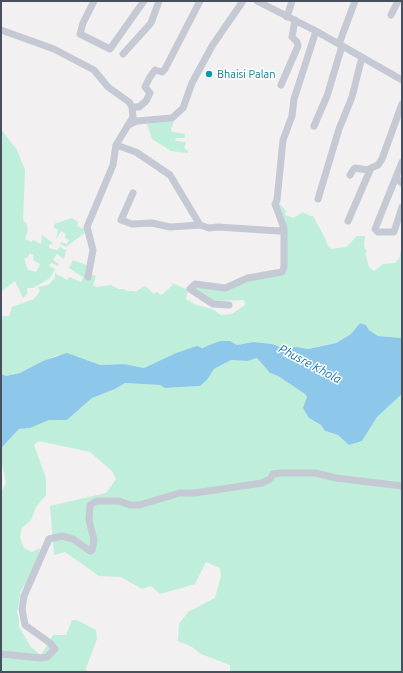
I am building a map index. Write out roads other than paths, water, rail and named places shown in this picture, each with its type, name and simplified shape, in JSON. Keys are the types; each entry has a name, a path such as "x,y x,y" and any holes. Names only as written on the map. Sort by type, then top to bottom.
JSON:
{"street":[{"path":"94,1 83,23 80,34 110,48 141,2"},
{"path":"123,54 151,23 159,1"},
{"path":"132,107 139,107 146,100 150,93 146,87 155,70 162,72 166,69 200,1"},
{"path":"128,125 137,121 172,118 183,108 192,83 209,52 242,1"},
{"path":"257,1 316,31 402,80"},
{"path":"287,17 292,1"},
{"path":"314,126 327,96 340,45 354,1"},
{"path":"391,15 398,1"},
{"path":"281,85 298,46 297,42 291,35 295,20"},
{"path":"1,30 54,49 94,70 108,87 129,102 132,107 133,117 116,145 113,165 87,227 93,250 88,277"},
{"path":"229,306 213,304 190,289 195,284 226,288 248,278 282,272 284,267 284,228 275,204 277,200 282,140 292,116 294,99 316,31"},
{"path":"318,200 339,129 352,97 362,57"},
{"path":"350,175 356,168 368,170 378,165 382,159 402,104"},
{"path":"116,145 136,152 170,175 200,225"},
{"path":"402,162 375,229 378,232 394,232 402,207"},
{"path":"348,221 372,168"},
{"path":"396,178 402,184"},
{"path":"133,193 121,220 132,224 152,223 170,227 200,225 209,228 218,227 279,231 284,228"},
{"path":"1,654 47,657 55,649 50,643 25,625 22,609 24,596 49,539 62,536 73,539 90,551 92,550 94,540 89,520 90,505 96,501 119,501 130,506 139,505 180,493 195,493 262,483 270,479 273,474 282,473 315,473 336,478 402,486"}],"water":[{"name":"Phusre Khola","path":"360,323 366,325 369,330 378,336 402,338 402,394 377,417 362,441 349,445 338,435 325,431 321,425 309,418 303,408 307,397 305,394 278,376 270,373 257,358 247,361 231,360 214,369 207,380 200,386 165,388 160,385 125,383 115,389 92,398 67,420 49,420 30,428 19,429 1,448 1,374 6,376 20,373 43,361 67,353 100,365 124,364 144,368 176,353 197,346 202,348 220,341 230,341 237,345 253,342 272,344 283,348 297,347 308,349 336,343 351,334"}],"place":[{"name":"Bhaisi Palan","path":"209,74"}]}
